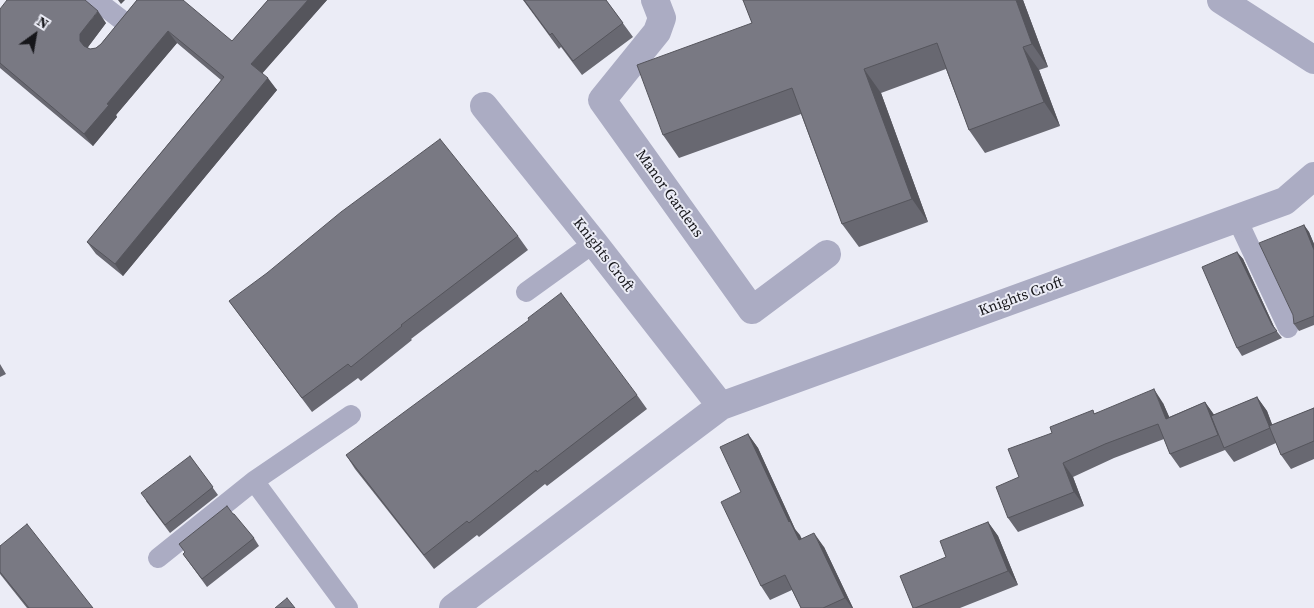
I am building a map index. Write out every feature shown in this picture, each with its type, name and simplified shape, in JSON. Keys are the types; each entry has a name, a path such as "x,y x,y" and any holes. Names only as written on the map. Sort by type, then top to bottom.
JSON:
{"street":[{"name":"Manor Gardens","path":"655,0 662,18 658,32 602,100 752,310 827,254"},
{"path":"1221,0 1314,60"},
{"name":"Knights Croft","path":"484,106 721,406"},
{"name":"Knights Croft","path":"453,608 721,406 1286,201 1314,176"}],"lane":[{"path":"96,0 123,21"},
{"path":"1237,219 1288,328"},
{"path":"526,292 594,243"},
{"path":"158,558 254,481 351,414"},
{"path":"254,481 348,608"}],"building":[{"path":"7,0 85,0 98,11 80,34 80,41 90,49 96,48 101,44 137,0 183,0 232,41 268,0 308,0 251,64 268,78 115,264 87,242 224,77 168,31 84,134 0,63 0,9"},
{"path":"524,0 606,0 623,23 573,61 552,33 550,35"},
{"path":"743,0 1016,0 1032,44 1023,47 1044,102 969,130 937,43 864,69 912,199 842,224 792,88 663,135 637,65 752,23"},
{"path":"440,139 518,236 401,325 351,367 348,364 302,398 229,301 267,273 341,212"},
{"path":"1304,225 1314,250 1314,316 1294,324 1293,315 1259,243"},
{"path":"1237,252 1272,325 1277,331 1237,348 1202,267"},
{"path":"561,293 637,395 537,472 536,470 469,523 467,521 424,555 346,455 529,320 528,318"},
{"path":"1154,389 1166,419 1205,402 1218,435 1170,454 1158,424 1105,444 1063,463 1074,492 1008,518 996,487 1019,477 1008,449 1052,433 1050,427 1093,410 1094,414"},
{"path":"1257,397 1270,428 1224,448 1211,416"},
{"path":"1314,408 1314,441 1281,455 1269,426"},
{"path":"748,434 799,540 814,533 845,598 823,608 801,608 785,575 761,586 721,502 741,492 720,447"},
{"path":"190,456 213,487 165,525 141,493"},
{"path":"227,506 254,538 202,579 183,554 185,552 179,544"},
{"path":"988,522 1008,571 913,608 900,576 946,557 940,541"},
{"path":"27,524 93,608 29,608 0,572 0,546"},
{"path":"287,598 295,608 275,608"}]}
